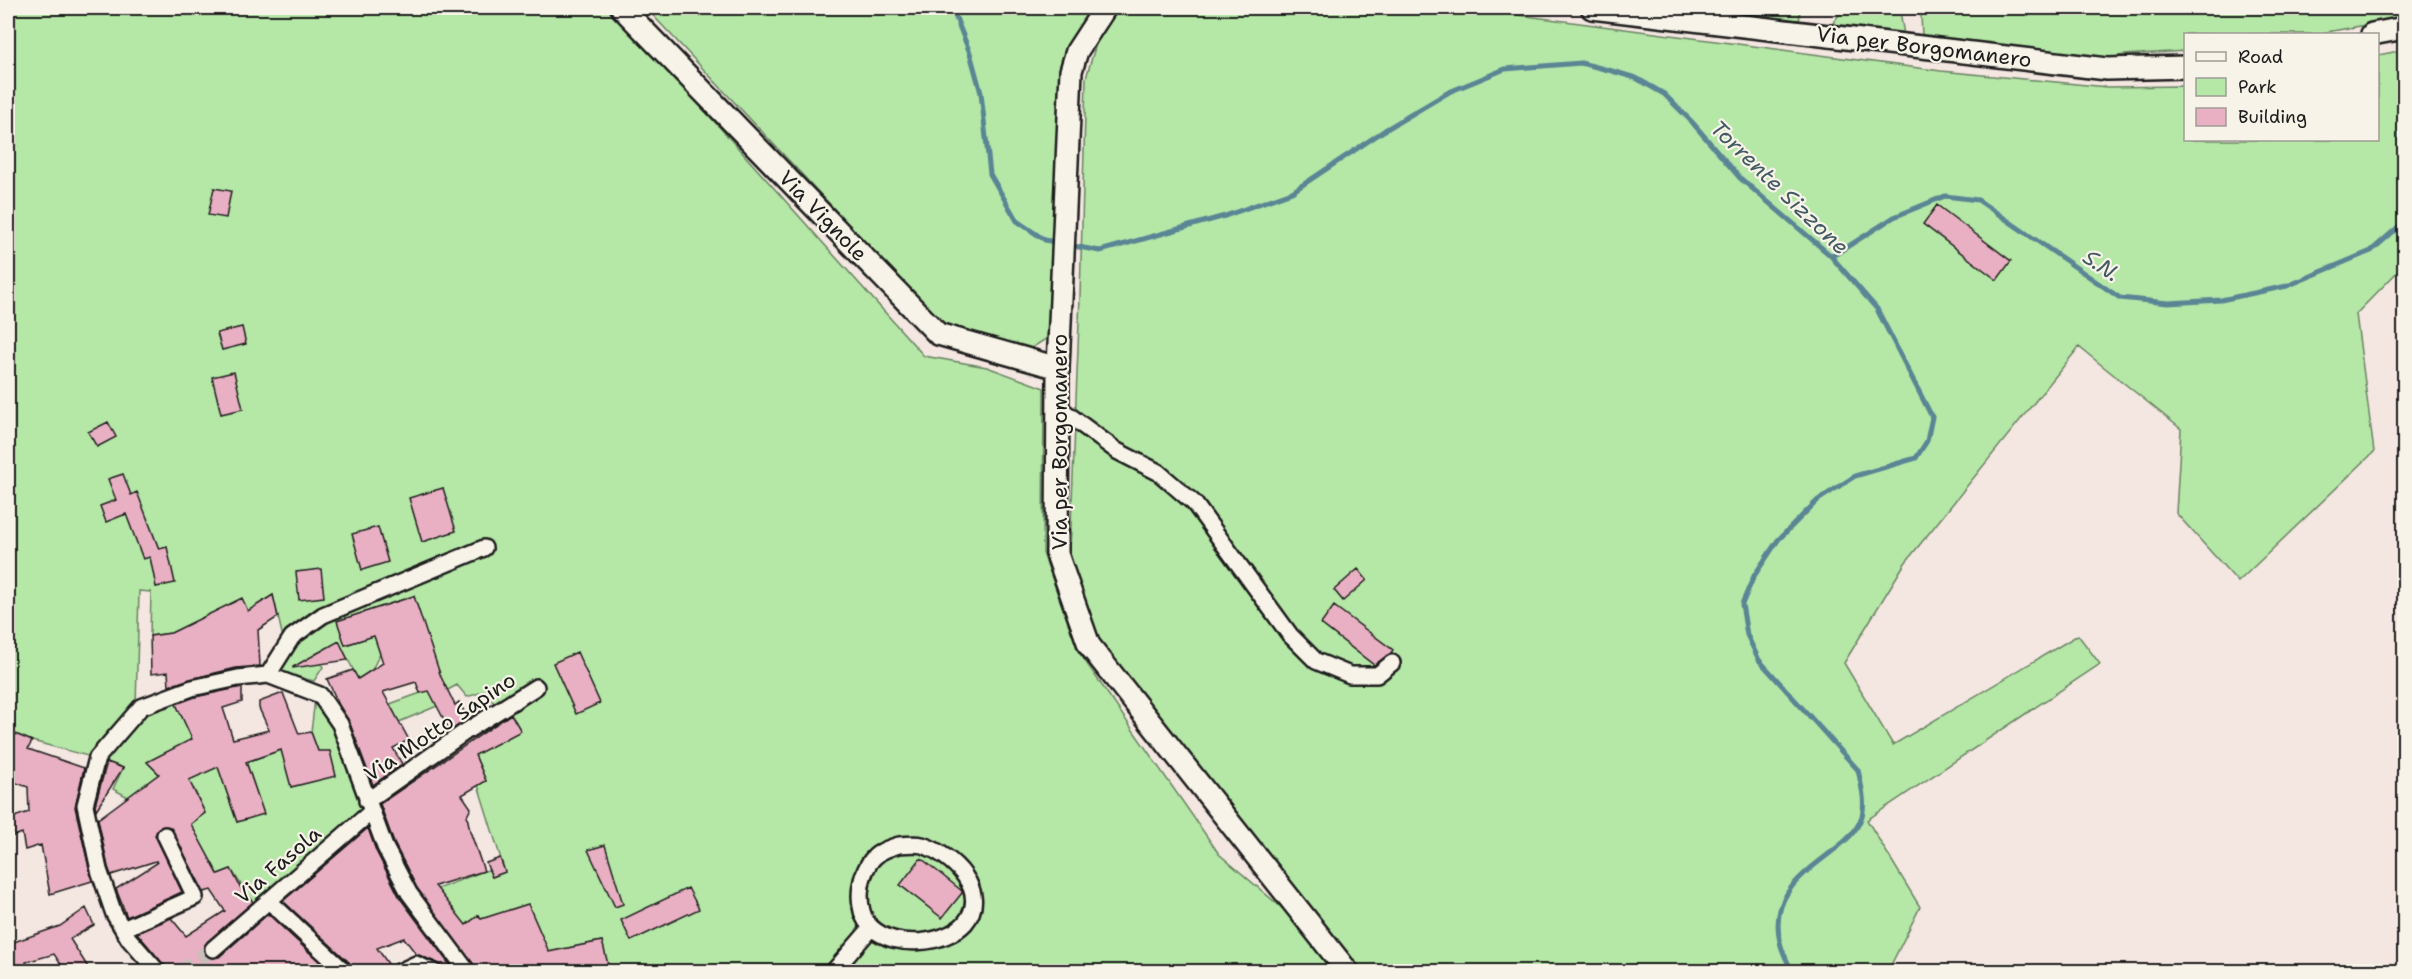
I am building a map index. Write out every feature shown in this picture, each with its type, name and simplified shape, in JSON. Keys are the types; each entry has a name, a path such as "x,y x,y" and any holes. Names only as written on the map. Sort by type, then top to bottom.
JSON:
{"main road":[{"name":"Via Vignole","path":"622,8 938,334 1059,368"},
{"name":"Via per Borgomanero","path":"1105,8 1077,51 1071,71 1059,368 1057,554 1089,645 1348,972"},
{"name":"Via per Borgomanero","path":"1592,8 2107,69 2184,67"},
{"path":"2377,33 2404,28"}],"street":[{"path":"1058,407 1117,451 1158,472 1194,503 1290,635 1316,661 1350,675 1377,675 1392,663"},
{"path":"268,675 292,637 323,615 484,548"},
{"path":"158,972 129,939 114,914 99,870 85,805 97,758 141,707 192,688 238,678 268,675 320,695 340,724 385,847 409,893 464,970"},
{"name":"Via Motto Sapino","path":"369,806 465,732 536,687"},
{"name":"Via Fasola","path":"213,950 369,806"},
{"path":"123,929 195,897 165,835"},
{"path":"899,845 921,845 944,858 963,872 975,895 973,914 959,930 939,938 914,942 890,938 871,928 863,914 859,893 864,872 877,854 899,845"},
{"path":"268,901 345,972"},
{"path":"833,972 871,928"},
{"path":"399,972 416,964 435,972"}],"green space":[{"path":"8,8 613,8 924,356 987,367 1044,388 1043,553 1078,651 1219,854 1296,920 1292,886 1096,646 1088,629 1070,553 1086,78 1103,20 1116,8 1466,8 1941,71 2107,87 2184,86 2184,141 2379,141 2379,55 2404,50 2404,265 2356,314 2374,452 2238,582 2176,513 2181,429 2079,347 1905,563 1844,663 1893,745 2078,635 2100,664 1867,820 1920,907 1888,971 610,972 601,941 498,962 481,938 490,933 479,915 461,928 455,918 454,910 437,889 484,871 489,870 492,877 505,872 478,785 486,781 475,755 520,731 510,713 492,701 486,691 467,697 457,685 433,698 437,706 399,722 390,704 443,685 413,596 338,621 346,645 396,628 402,645 380,653 372,670 358,679 339,642 315,654 323,667 314,681 277,672 300,641 327,618 487,556 482,545 323,608 295,628 284,642 273,595 248,611 242,599 171,633 150,636 151,592 139,591 136,707 95,758 32,741 8,731"},
{"path":"646,8 1095,8 1070,46 1060,330 1030,349 943,325"},
{"path":"1641,8 1800,8 1799,27"},
{"path":"1875,8 1900,11 1904,35 1831,27 1839,15 1844,12"},
{"path":"1993,8 2404,8 2404,18 2322,33 2184,33 2184,51 2109,58 2027,52 1922,37 1921,14 1960,13"},
{"path":"315,699 335,724 367,811 256,908 231,869 218,874 196,834 168,845 179,877 166,882 151,824 159,832 174,836 205,813 194,789 184,782 206,772 148,763 159,774 128,797 113,789 123,768 105,761 143,713 174,700 184,721 217,763 237,822 263,813 247,764 250,761 281,750 318,751 311,732"}],"building":[{"path":"214,188 231,191 226,218 208,215"},
{"path":"1937,205 2011,261 1997,280 1923,224"},
{"path":"242,327 246,344 222,350 217,333"},
{"path":"234,372 243,409 221,414 212,377"},
{"path":"108,422 116,437 97,447 88,432"},
{"path":"123,474 131,495 137,492 159,549 167,547 175,583 156,587 150,557 143,559 126,514 106,522 100,506 116,500 108,479"},
{"path":"443,488 456,531 422,542 409,498"},
{"path":"378,527 388,562 362,570 352,534"},
{"path":"321,569 324,597 299,600 296,572"},
{"path":"1358,569 1367,580 1343,601 1334,590"},
{"path":"273,595 278,617 258,630 260,666 236,668 169,686 168,672 151,674 150,636 171,633 242,598 248,611"},
{"path":"414,596 441,677 455,705 459,702 468,719 450,731 429,691 420,693 416,682 383,692 409,740 393,748 402,764 373,785 349,721 327,679 353,670 358,679 383,663 374,636 345,645 337,621"},
{"path":"1334,606 1393,650 1390,654 1374,665 1321,624"},
{"path":"339,641 348,660 293,668 293,667"},
{"path":"577,652 600,703 576,714 553,663"},
{"path":"242,687 242,702 223,708 233,739 269,730 259,708 259,702 283,693 299,734 311,732 318,751 330,751 336,776 291,787 281,750 246,762 264,814 237,822 218,767 189,780 205,813 191,824 218,874 231,869 246,898 249,896 253,902 207,942 204,951 210,958 219,957 268,914 325,967 319,972 308,964 300,972 168,972 137,933 171,918 186,936 225,911 211,890 204,892 170,827 160,827 155,835 182,892 127,917 116,889 157,863 156,861 111,875 108,867 98,819 159,774 147,762 192,739 176,704 195,697"},
{"path":"511,714 521,731 475,755 486,781 462,795 471,808 467,816 470,831 484,871 435,886 466,925 479,915 481,919 528,904 549,952 602,941 610,972 478,972 417,888 394,843 380,804"},
{"path":"8,731 32,741 28,749 84,768 75,807 92,881 50,894 41,845 25,850 22,833 8,838 8,819 29,812 28,787 8,780"},
{"path":"107,762 123,768 96,810 95,805"},
{"path":"368,828 376,851 400,898 455,972 444,972 438,963 416,954 404,938 377,948 391,968 389,972 354,972 352,965 283,901"},
{"path":"605,845 623,904 615,907 588,850"},
{"path":"500,858 505,872 492,877 486,863"},
{"path":"921,858 962,891 942,918 900,885"},
{"path":"688,888 699,909 631,941 621,920"},
{"path":"86,908 94,925 70,939 91,972 66,972 54,954 26,962 29,972 8,972 8,944 60,926"}],"waterway":[{"name":"Torrente Sizzone","path":"952,8 970,53 981,93 990,174 1017,221 1045,240 1059,243"},
{"name":"Torrente Sizzone","path":"1068,245 1100,251 1225,216 1292,192 1385,130 1449,92 1505,69 1581,63 1636,78 1664,94 1692,122 1740,178 1830,255 1877,309 1932,417 1927,441 1916,458 1855,476 1818,500 1778,540 1754,576 1742,604 1747,635 1759,660 1858,770 1863,793 1862,816 1853,833 1798,880 1783,900 1778,926 1781,946 1792,972"},
{"name":"S.N.","path":"2404,125 2400,136 2404,148"},
{"name":"S.N.","path":"1830,255 1836,254 1894,217 1945,196 1978,200 2120,298 2168,303 2221,300 2287,286 2371,251 2404,222"}],"tunnel":[{"path":"180,972 213,949"}]}
